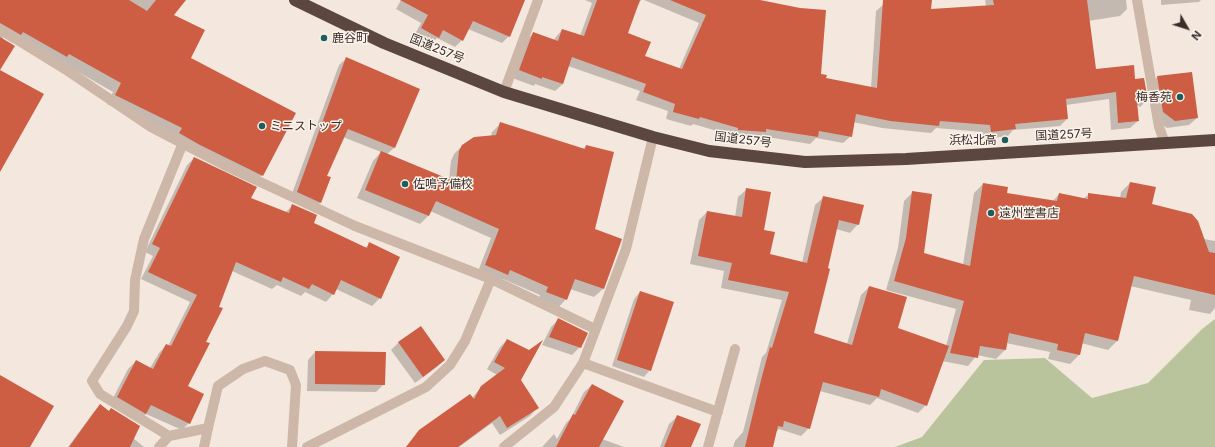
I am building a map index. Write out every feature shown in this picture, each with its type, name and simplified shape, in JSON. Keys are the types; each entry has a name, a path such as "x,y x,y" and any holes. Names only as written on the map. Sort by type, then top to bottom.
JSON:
{"highway":[{"name":"国道257号","path":"295,0 384,43 504,92 653,137 709,150 805,162 914,158 1215,140"}],"street":[{"path":"504,92 538,0"},
{"path":"1137,0 1158,127 1165,143"},
{"path":"0,29 68,71 151,127 228,167 355,226 491,279 595,329"},
{"path":"504,447 554,407 583,363 626,249 653,137"},
{"path":"169,436 100,394 92,382 127,326 134,311 135,280 144,239 183,143"},
{"path":"307,447 426,386 450,365 465,340 491,279"},
{"path":"708,447 735,349"},
{"path":"204,447 218,386 243,369 265,361 290,370 296,385 292,447"},
{"path":"583,363 718,412"},
{"path":"159,447 169,436 208,428"}],"green space":[{"path":"1215,319 1215,447 895,447 922,437 984,360 1045,358 1092,398 1148,383 1202,329"}],"building":[{"path":"0,0 129,0 147,11 156,0 186,0 174,15 205,30 191,58 296,113 263,176 179,133 182,128 115,95 121,83 69,54 67,57 23,32 21,35 0,23"},
{"path":"400,0 525,0 510,37 473,21 463,41 443,30 439,38 421,28 428,15"},
{"path":"597,0 640,0 628,33 651,42 645,56 682,69 706,15 670,0 760,0 800,8 826,10 821,74 827,75 826,78 877,88 883,0 932,0 931,9 994,5 993,0 1087,0 1096,69 1134,65 1135,79 1144,78 1148,100 1136,92 1139,121 1118,123 1116,92 1066,99 1068,119 1015,124 1016,129 991,132 990,125 940,121 939,126 890,121 856,114 852,137 819,131 818,137 766,129 766,132 738,130 738,128 700,117 699,119 673,112 675,104 643,92 646,84 572,57 563,84 542,77 542,79 519,70 533,32 558,41 562,29 584,36"},
{"path":"0,37 15,46 0,70"},
{"path":"346,57 420,89 395,148 348,129 327,176 331,177 321,203 297,192"},
{"path":"0,70 44,94 0,172"},
{"path":"1192,72 1198,118 1175,121 1163,112 1157,76"},
{"path":"500,122 585,149 586,145 614,152 595,229 622,239 604,289 575,279 567,300 546,292 548,287 510,270 508,275 485,265 499,229 436,201 429,216 365,190 381,151 456,182 459,151 462,145 474,137 496,135"},
{"path":"194,157 257,187 251,198 289,213 292,204 317,215 314,223 367,248 369,242 400,257 381,299 341,280 334,295 312,284 309,289 283,277 281,282 236,262 219,307 223,308 206,342 210,343 188,386 204,394 190,424 151,405 146,414 117,397 136,360 153,369 166,344 171,346 197,295 148,272 160,248 152,244"},
{"path":"1130,182 1156,187 1152,204 1192,214 1198,221 1209,252 1215,253 1215,295 1134,276 1118,341 1085,333 1080,355 1057,350 1058,344 1009,333 1006,350 980,346 978,358 950,353 964,301 894,281 906,238 912,191 932,194 924,253 970,266 983,183 1008,187 1007,193 1057,201 1059,193 1088,199 1088,193 1126,198"},
{"path":"746,188 771,192 764,230 775,232 770,254 807,263 823,196 864,205 859,225 839,220 828,268 830,269 814,333 852,345 869,286 907,297 898,328 949,346 927,406 881,389 879,397 823,382 810,429 784,421 783,427 778,426 773,447 745,447 770,347 772,348 789,292 728,280 732,263 698,256 707,211 742,217"},
{"path":"640,291 674,302 651,371 617,360"},
{"path":"558,318 588,333 581,348 549,337"},
{"path":"421,326 445,360 423,377 398,342"},
{"path":"507,339 529,350 543,340 521,380 539,408 507,428 500,416 458,447 406,447 419,430 470,394 474,399 481,386 505,368 494,362"},
{"path":"315,351 386,352 385,385 315,384"},
{"path":"0,375 54,406 30,447 0,447"},
{"path":"592,384 624,401 599,447 556,447 573,414 575,415"},
{"path":"100,404 109,411 111,408 140,426 130,447 69,447"},
{"path":"677,415 701,424 691,447 664,447"}],"place":[{"name":"鹿谷町","path":"324,38"},
{"name":"梅香苑","path":"1180,97"},
{"name":"ミニストップ","path":"262,126"},
{"name":"浜松北高","path":"1005,140"},
{"name":"佐鳴予備校","path":"405,184"},
{"name":"遠州堂書店","path":"991,213"}]}
